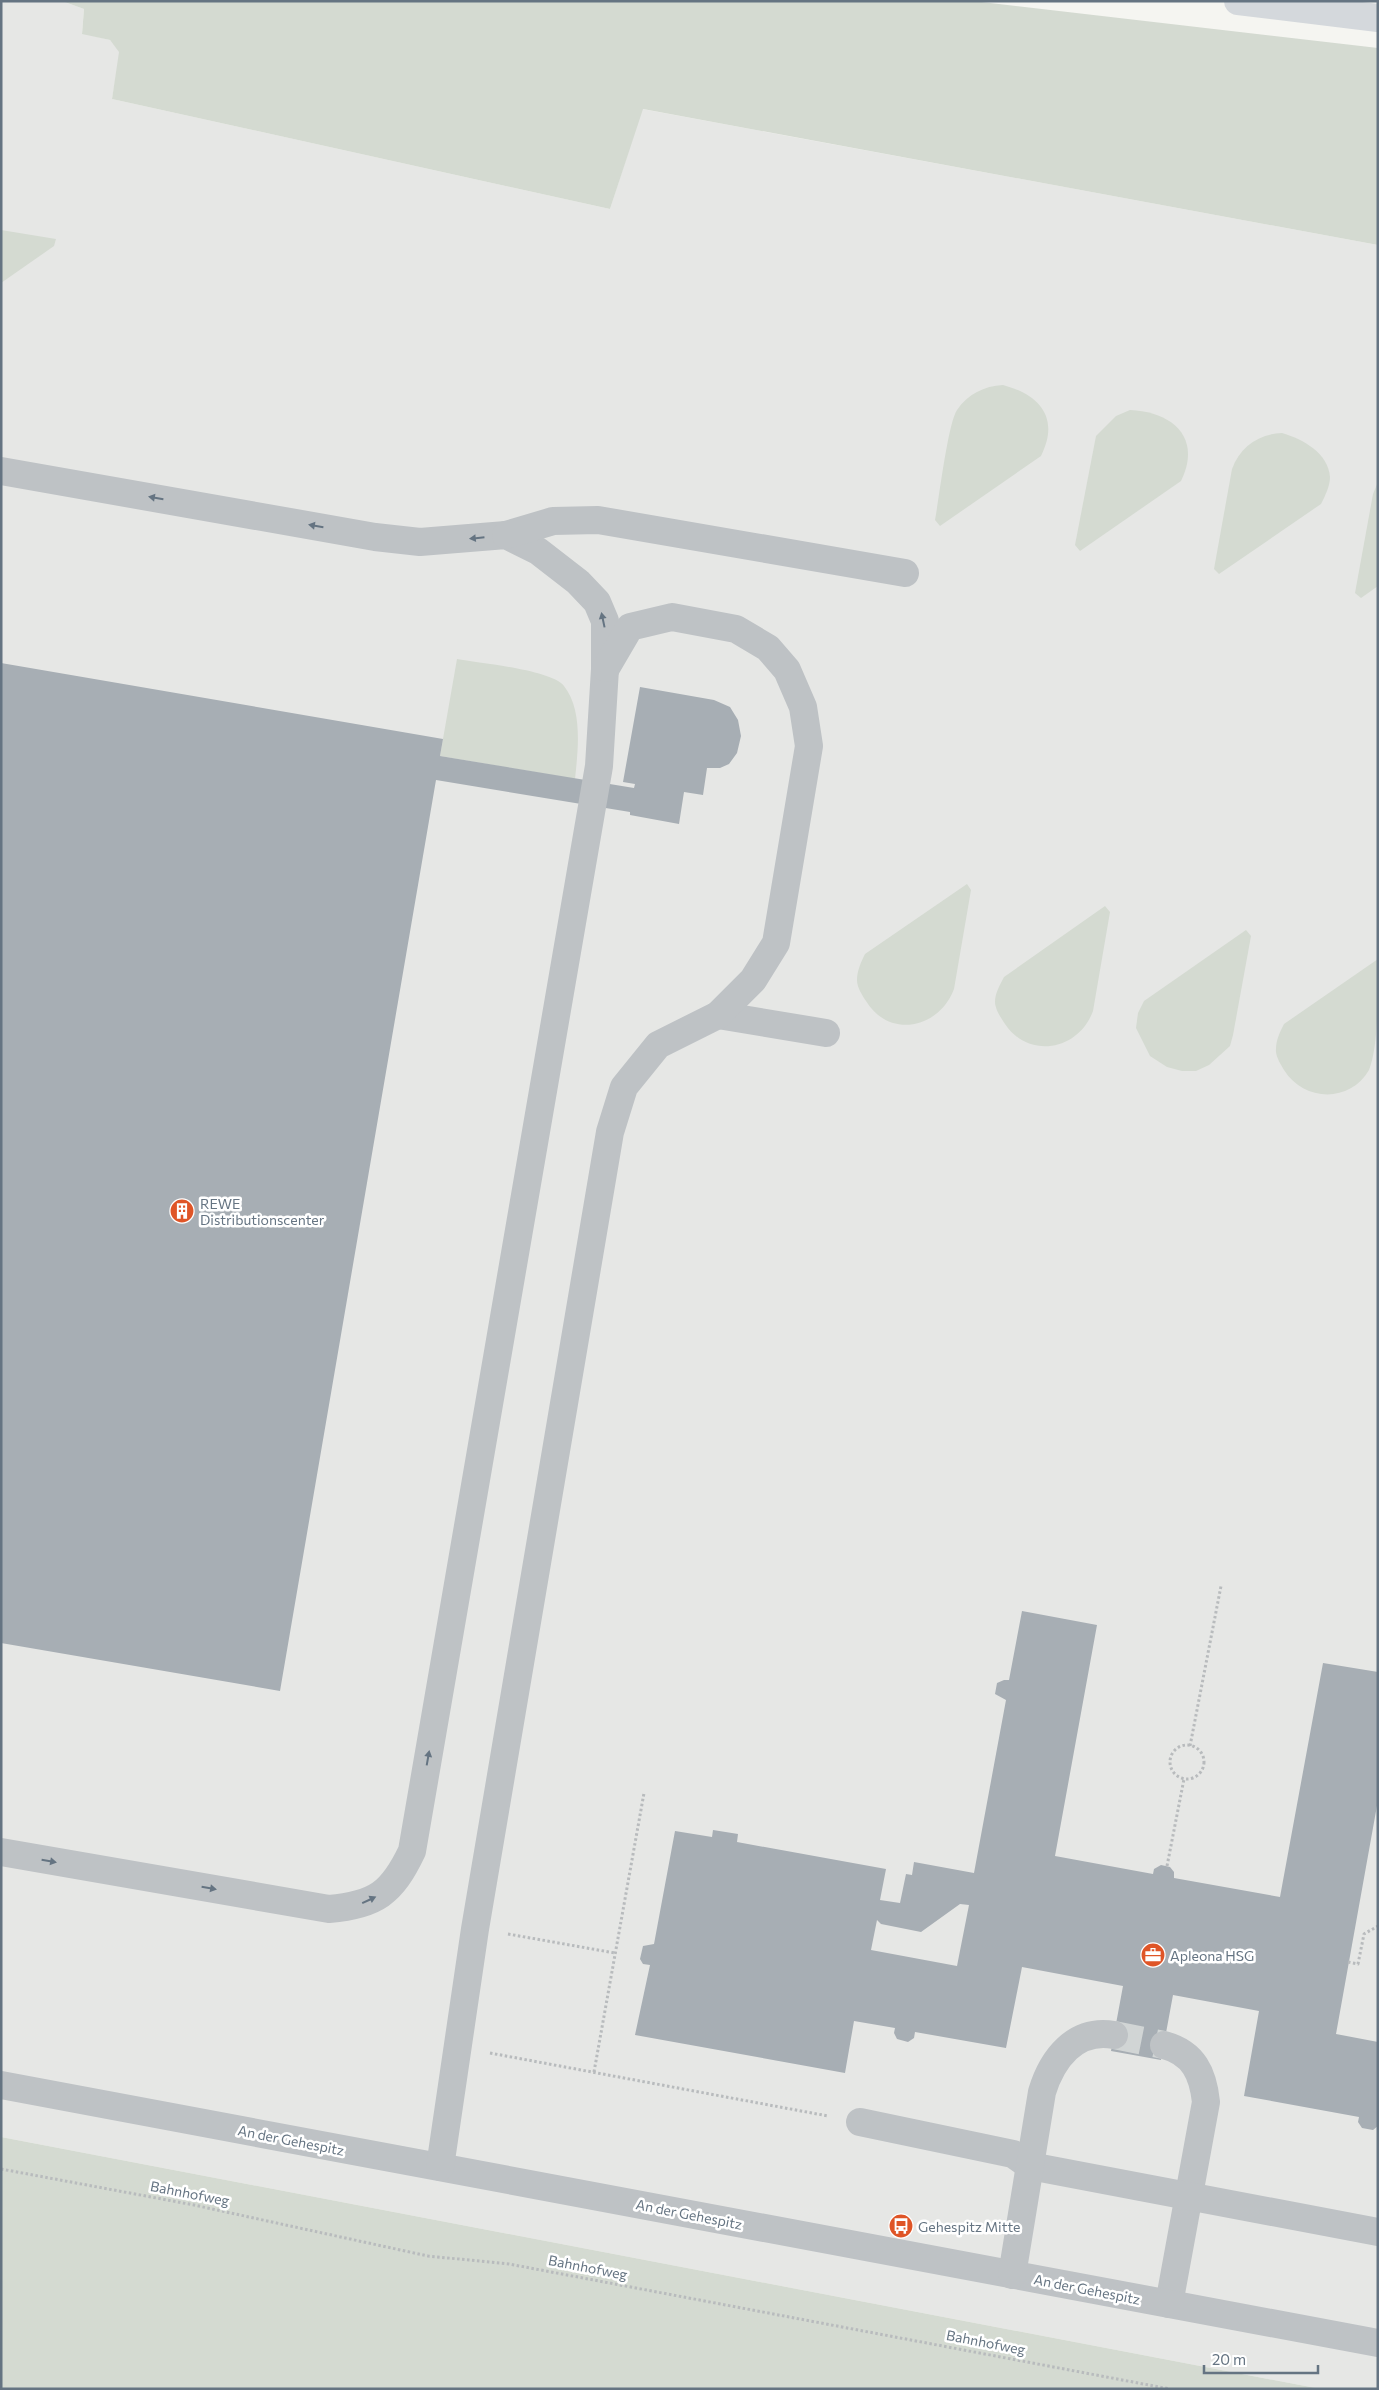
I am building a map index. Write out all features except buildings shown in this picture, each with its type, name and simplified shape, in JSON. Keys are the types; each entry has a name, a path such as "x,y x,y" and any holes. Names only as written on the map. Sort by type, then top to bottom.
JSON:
{"main road":[{"path":"1238,1 1378,18"}],"street":[{"path":"1,471 375,537 420,542 506,535 554,521 598,520 905,573"},
{"path":"1,1852 329,1909 356,1906 381,1894 401,1875 412,1851 599,766 605,669 605,621 597,602 578,582 538,551 506,535"},
{"path":"440,2167 475,1929 610,1132 624,1087 658,1045 718,1015 753,980 776,943 809,746 803,707 788,670 768,648 736,628 672,616 630,627 605,669"},
{"path":"718,1015 826,1033"},
{"path":"1012,2275 1042,2092 1048,2075 1056,2060 1072,2043 1107,2034 1114,2035"},
{"path":"1164,2045 1182,2053 1202,2075 1206,2102 1169,2304"},
{"name":"An der Gehespitz","path":"1,2085 1378,2343"},
{"path":"860,2122 1013,2154 1030,2166 1378,2232"}],"path":[{"path":"1190,1746 1221,1586"},
{"path":"1190,1746 1202,1754 1204,1767 1196,1777 1184,1779 1175,1774 1171,1768 1170,1759 1178,1747 1190,1746"},
{"path":"1167,1866 1184,1779"},
{"path":"594,2072 644,1793"},
{"path":"1348,1962 1358,1964 1364,1934 1378,1926"},
{"path":"475,1929 615,1953"},
{"path":"457,2047 860,2122"},
{"name":"Bahnhofweg","path":"1,2169 194,2205 428,2256 509,2264 1170,2389"}],"shaded area":[{"path":"1,1 62,1 84,9 82,33 110,40 120,52 112,99 610,209 642,109 1378,245 1378,2389 1321,2389 1,2137"},
{"path":"62,1 973,1 1378,48 1378,245 643,109 610,209 112,99 119,52 110,40 82,34 84,9"},
{"path":"1,230 56,239 54,246 1,283"},
{"path":"1003,385 1027,395 1043,410 1047,419 1048,430 1041,456 940,526 935,520 950,430 957,410 971,395 989,387"},
{"path":"1130,410 1159,416 1171,422 1180,430 1188,452 1187,466 1181,481 1080,551 1075,545 1096,436 1116,416"},
{"path":"1282,433 1306,443 1325,461 1330,477 1326,494 1321,504 1219,574 1214,569 1235,461 1251,443 1265,436"},
{"path":"1378,482 1378,586 1361,598 1355,593 1373,494"},
{"path":"457,659 531,671 557,680 564,686 570,696 577,718 578,743 575,779 440,756"},
{"path":"967,884 971,890 954,989 947,1003 926,1020 913,1024 887,1021 876,1013 864,999 858,985 858,973 865,954"},
{"path":"1105,906 1110,912 1093,1011 1086,1024 1077,1035 1053,1046 1027,1043 1015,1035 1003,1022 995,1005 997,992 1004,977"},
{"path":"1246,930 1251,936 1230,1046 1209,1065 1196,1071 1182,1071 1167,1067 1150,1056 1136,1028 1138,1013 1144,1001"},
{"path":"1378,959 1375,1046 1369,1070 1361,1081 1339,1093 1315,1093 1303,1088 1293,1081 1284,1070 1276,1055 1277,1039 1284,1024"},
{"path":"1,2137 1321,2389 1,2389"}],"tunnel":[{"path":"1114,2035 1164,2045"}],"place":[{"name":"REWE Distributionscenter","path":"182,1211"},
{"name":"Apleona HSG","path":"1153,1955"},
{"name":"Gehespitz Mitte","path":"901,2226"}]}
